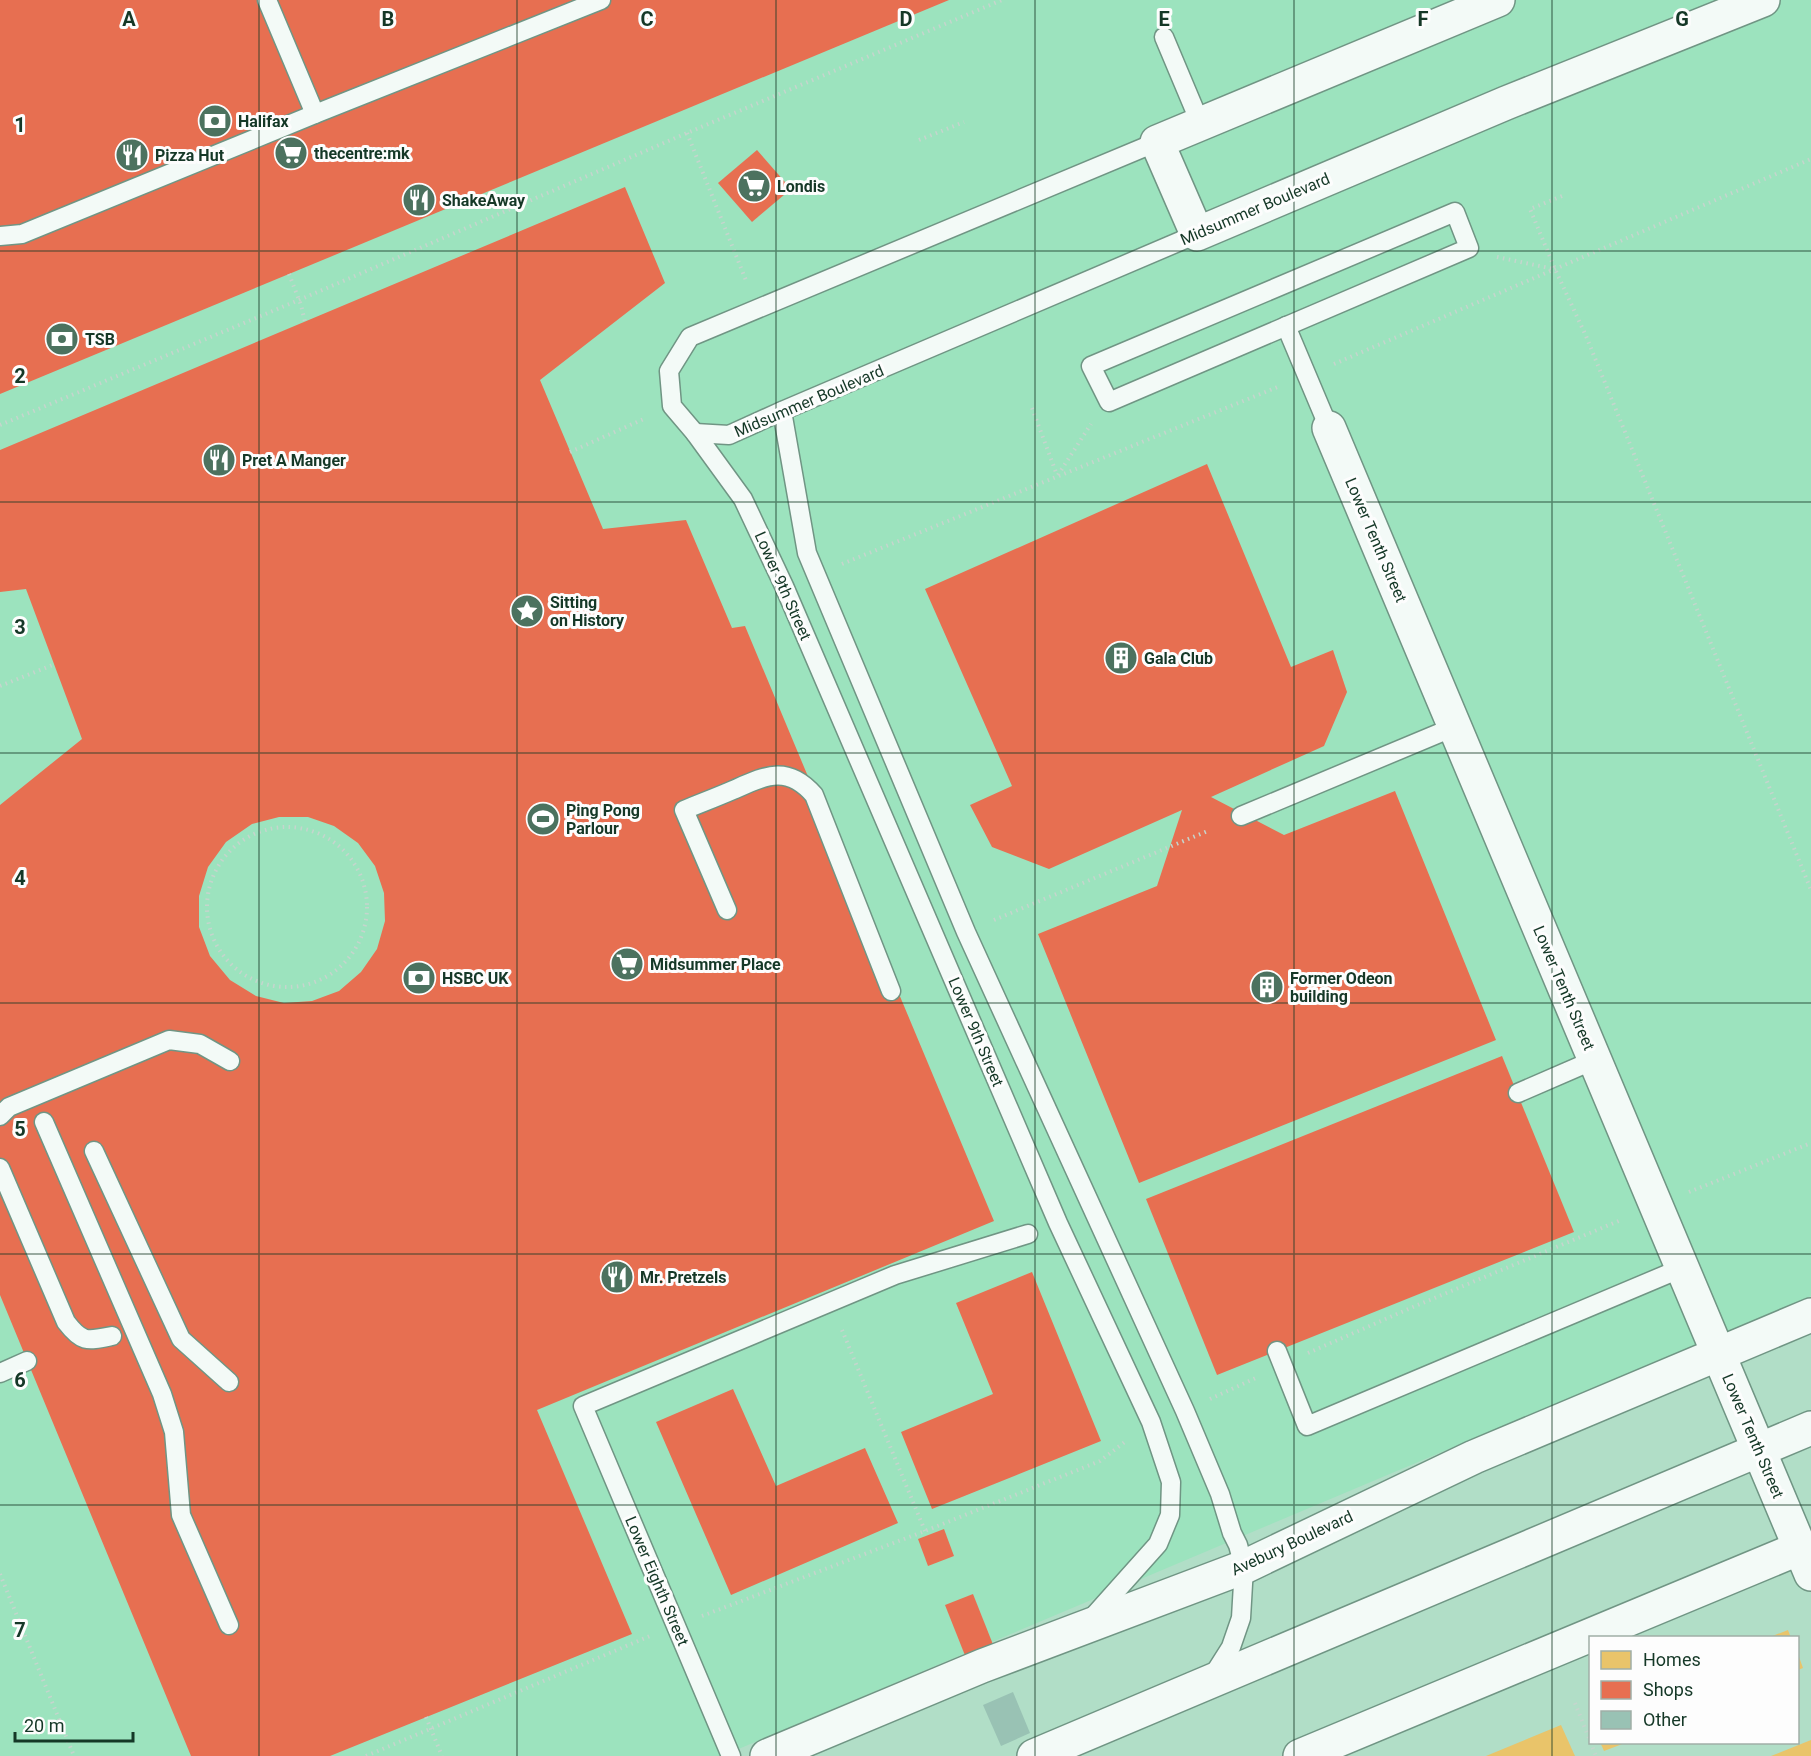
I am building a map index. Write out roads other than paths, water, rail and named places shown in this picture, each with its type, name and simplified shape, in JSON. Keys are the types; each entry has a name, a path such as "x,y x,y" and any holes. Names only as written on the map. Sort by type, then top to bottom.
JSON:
{"street":[{"path":"1197,234 1157,142 1498,0"},
{"name":"Midsummer Boulevard","path":"1197,234 1506,103 1763,0"},
{"name":"Lower Tenth Street","path":"1329,428 1806,1561"},
{"name":"Avebury Boulevard","path":"767,1756 982,1666 1244,1567 1474,1457 1811,1315"},
{"path":"1034,1756 1811,1428"},
{"path":"1613,1636 1806,1561"},
{"path":"1306,1755 1589,1645"}],"lane":[{"path":"267,0 315,114"},
{"path":"0,236 22,234 601,0"},
{"path":"1164,37 1201,124"},
{"path":"695,433 672,406 669,371 690,337 1157,142"},
{"path":"1455,212 1469,248 1286,326 1109,402 1092,366 1455,212"},
{"name":"Midsummer Boulevard","path":"695,433 729,435 1197,234"},
{"path":"1286,326 1329,428"},
{"name":"Lower 9th Street","path":"782,411 807,553 966,932 1185,1411 1220,1494 1244,1567"},
{"name":"Lower 9th Street","path":"695,433 743,499 784,586 1054,1212 1151,1422 1171,1482 1170,1515 1158,1544 1086,1625"},
{"path":"1241,816 1454,728"},
{"path":"727,910 684,810 765,776 785,776 804,783 814,795 891,991"},
{"path":"0,1116 9,1107 169,1040 200,1044 230,1061"},
{"path":"1518,1093 1594,1060"},
{"path":"44,1122 162,1394 174,1432 180,1515 229,1625"},
{"path":"94,1151 181,1339 229,1382"},
{"path":"0,1168 66,1322 75,1334 89,1341 112,1336"},
{"name":"Lower Eighth Street","path":"731,1756 583,1406 895,1275 1028,1234"},
{"path":"1280,1358 1307,1426 1682,1268"},
{"path":"0,1373 27,1361"},
{"path":"1208,1683 1232,1647 1241,1618 1244,1567"}],"place":[{"name":"Halifax","path":"215,121"},
{"name":"thecentre:mk","path":"291,153"},
{"name":"Pizza Hut","path":"132,155"},
{"name":"Londis","path":"754,186"},
{"name":"ShakeAway","path":"419,200"},
{"name":"TSB","path":"62,339"},
{"name":"Pret A Manger","path":"219,460"},
{"name":"Sitting on History","path":"527,611"},
{"name":"Gala Club","path":"1121,658"},
{"name":"Ping Pong Parlour","path":"543,819"},
{"name":"Midsummer Place","path":"627,964"},
{"name":"HSBC UK","path":"419,978"},
{"name":"Former Odeon building","path":"1267,987"},
{"name":"Mr. Pretzels","path":"617,1277"}]}
